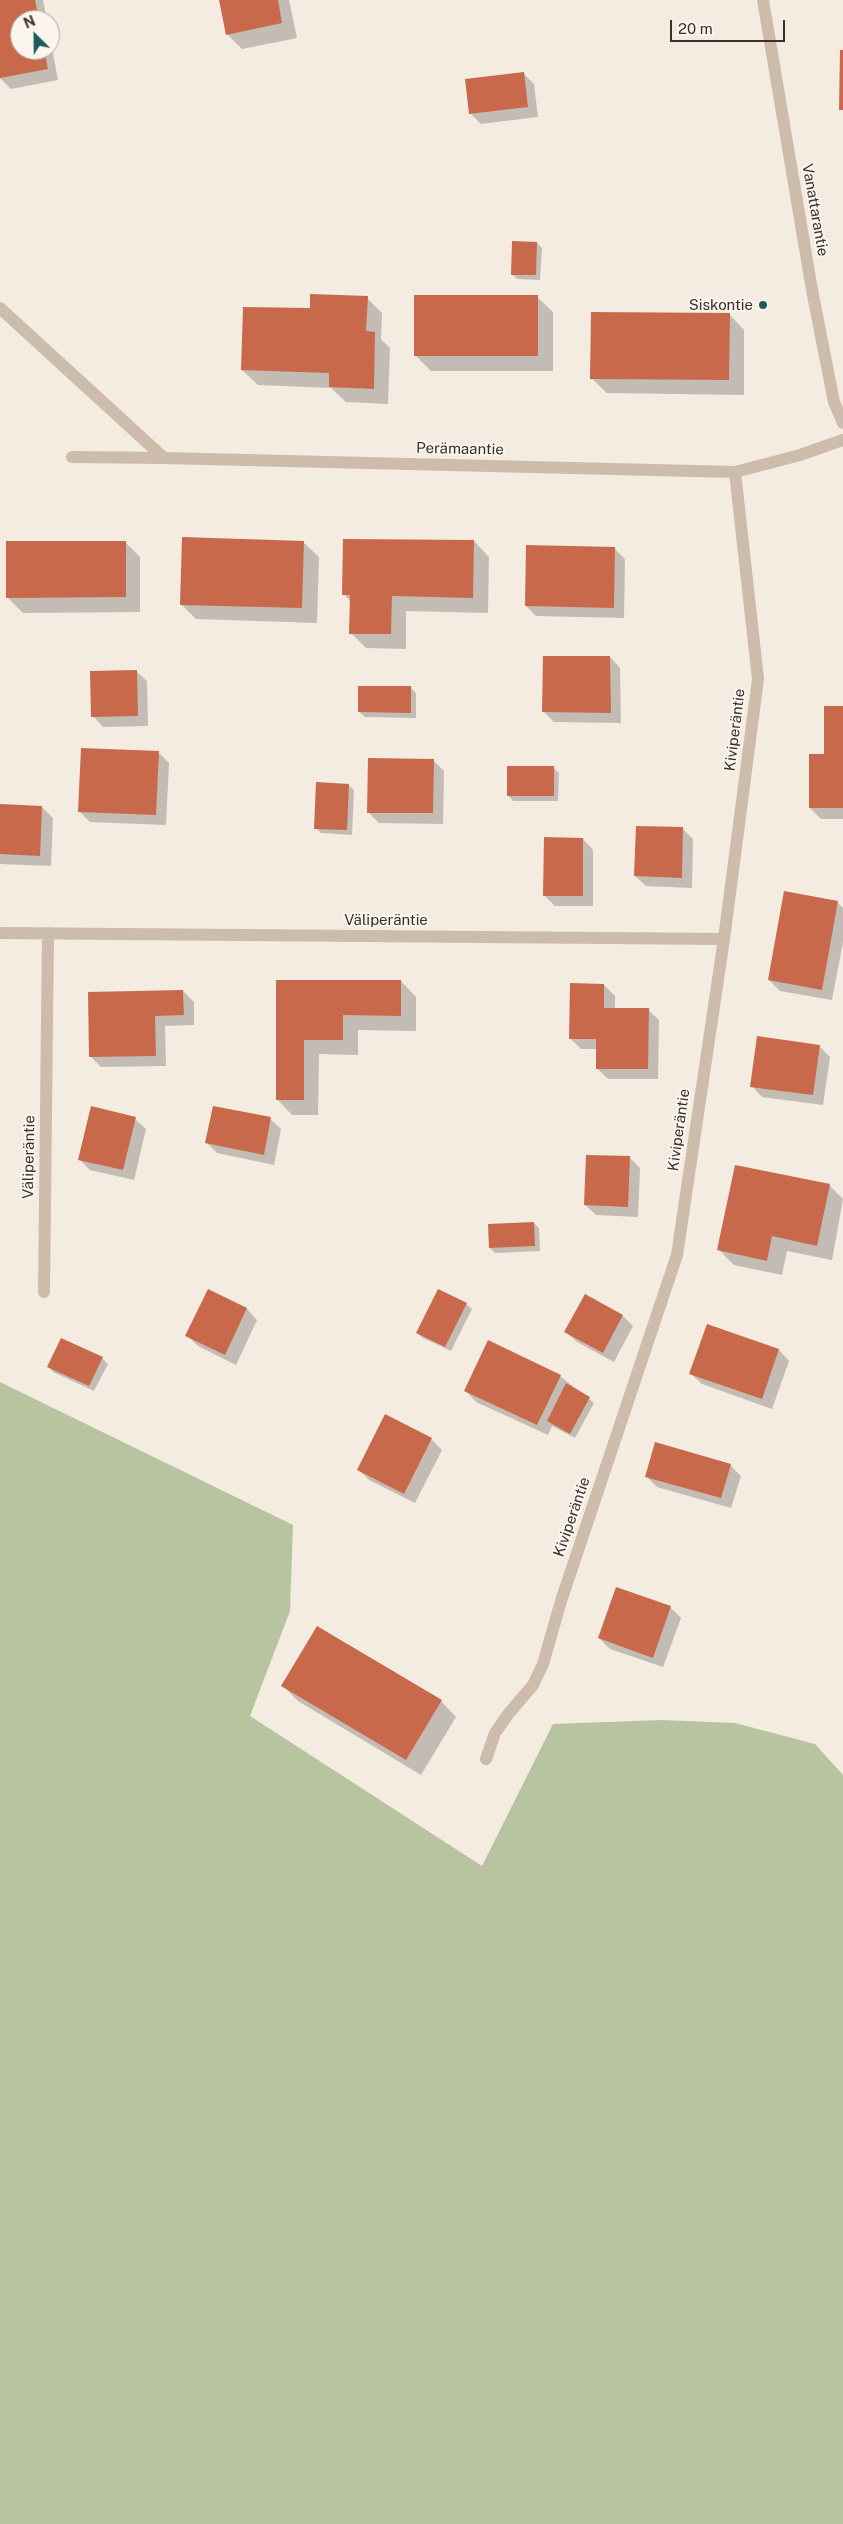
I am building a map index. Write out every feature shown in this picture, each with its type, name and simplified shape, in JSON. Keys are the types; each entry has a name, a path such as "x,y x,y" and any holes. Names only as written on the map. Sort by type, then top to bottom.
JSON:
{"street":[{"name":"Vanattarantie","path":"763,0 816,309 834,402 843,423"},
{"path":"0,308 164,458"},
{"name":"Perämaantie","path":"72,458 164,458 735,472 800,455 843,440"},
{"name":"Kiviperäntie","path":"486,1759 495,1733 533,1685 543,1664 561,1601 677,1255 724,939 758,679 735,472"},
{"name":"Väliperäntie","path":"0,933 724,939"},
{"name":"Väliperäntie","path":"44,1292 48,933"}],"green space":[{"path":"0,1382 293,1525 290,1611 250,1716 482,1866 553,1724 662,1720 735,1723 815,1744 843,1775 843,2524 0,2524"}],"building":[{"path":"0,0 35,0 37,10 10,10 10,60 46,60 48,69 0,78"},
{"path":"219,0 278,0 282,23 226,35"},
{"path":"840,50 843,50 843,110 839,110"},
{"path":"524,72 528,107 469,114 465,79"},
{"path":"512,241 537,242 536,275 511,275"},
{"path":"310,294 368,296 366,331 375,332 374,389 329,387 329,373 241,370 243,307 310,308"},
{"path":"414,295 538,295 538,356 414,356"},
{"path":"591,312 730,313 729,380 590,379"},
{"path":"182,537 304,541 302,608 180,605"},
{"path":"343,539 474,540 473,598 392,596 391,634 349,634 350,595 342,595"},
{"path":"6,541 126,541 126,597 6,598"},
{"path":"526,545 615,547 614,608 525,606"},
{"path":"543,656 610,656 611,713 542,712"},
{"path":"137,670 138,716 91,717 90,671"},
{"path":"358,686 411,686 411,713 358,712"},
{"path":"824,706 843,706 843,808 809,808 809,754 824,754"},
{"path":"81,748 159,751 156,815 78,812"},
{"path":"368,758 434,759 433,813 367,813"},
{"path":"507,766 554,766 554,796 507,796"},
{"path":"316,782 349,784 347,830 314,829"},
{"path":"0,804 42,806 40,856 0,854"},
{"path":"636,826 683,827 682,878 634,876"},
{"path":"544,837 583,838 583,896 543,896"},
{"path":"784,891 838,901 822,990 768,980"},
{"path":"276,980 401,980 401,1016 343,1015 343,1040 304,1040 304,1100 276,1100"},
{"path":"570,983 604,984 604,1008 649,1008 648,1069 596,1069 596,1039 569,1039"},
{"path":"183,990 184,1015 155,1016 156,1056 89,1057 88,992"},
{"path":"757,1036 820,1045 813,1095 750,1087"},
{"path":"91,1106 136,1117 123,1170 78,1160"},
{"path":"213,1106 271,1117 264,1155 205,1143"},
{"path":"586,1155 630,1156 628,1207 584,1205"},
{"path":"735,1165 830,1184 817,1246 772,1236 767,1261 717,1250"},
{"path":"534,1222 535,1246 489,1248 488,1224"},
{"path":"208,1289 247,1308 225,1355 185,1336"},
{"path":"438,1289 467,1303 445,1347 416,1333"},
{"path":"585,1294 623,1315 603,1353 564,1332"},
{"path":"707,1324 779,1349 762,1399 689,1374"},
{"path":"61,1338 103,1357 89,1386 47,1367"},
{"path":"488,1340 561,1375 537,1425 464,1391"},
{"path":"566,1383 590,1397 570,1434 547,1421"},
{"path":"385,1414 432,1438 404,1494 357,1470"},
{"path":"655,1442 731,1464 721,1498 645,1477"},
{"path":"616,1587 671,1606 653,1658 598,1638"},
{"path":"317,1626 442,1700 406,1760 281,1686"}],"place":[{"name":"Siskontie","path":"763,305"}]}
